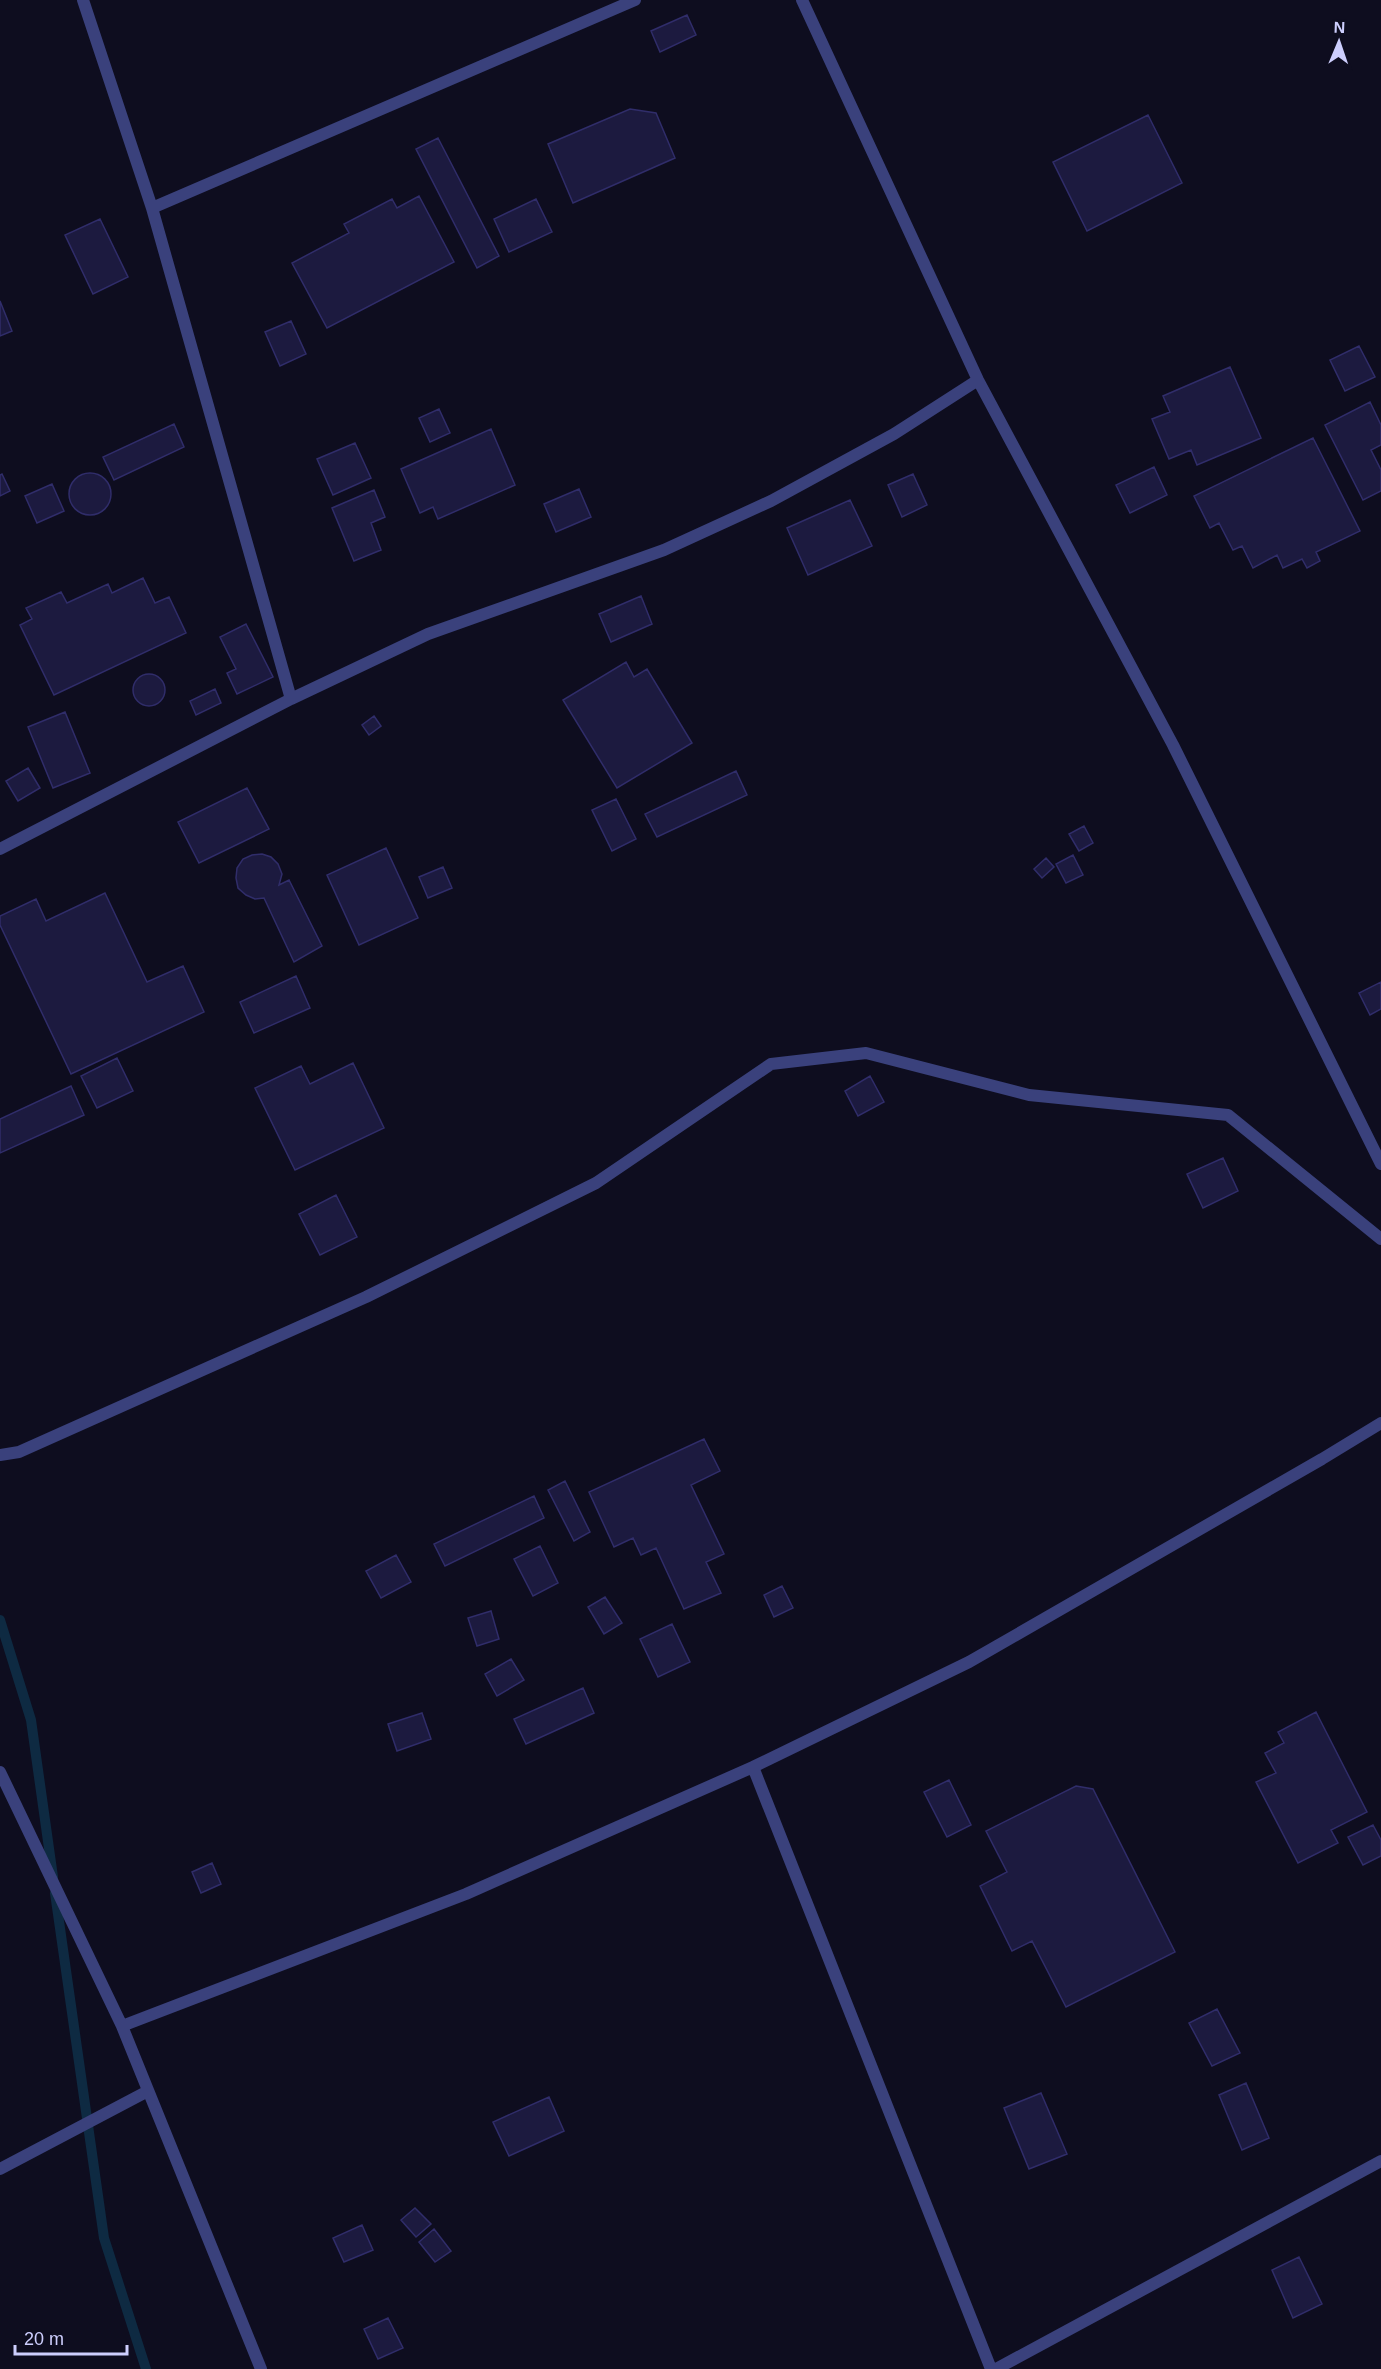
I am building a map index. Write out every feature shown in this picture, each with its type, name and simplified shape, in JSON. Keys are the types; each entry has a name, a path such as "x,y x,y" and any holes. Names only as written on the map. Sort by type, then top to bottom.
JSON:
{"street":[{"path":"83,0 153,208 291,699"},
{"path":"153,208 634,0"},
{"path":"802,0 978,380 1173,745 1381,1164"},
{"path":"0,849 291,699 428,634 664,549 771,501 894,434 978,380"},
{"path":"0,1455 20,1452 366,1297 596,1183 771,1064 866,1053 1029,1095 1228,1115 1381,1239"},
{"path":"122,2026 466,1894 753,1767 969,1662 1302,1471 1381,1423"},
{"path":"753,1767 993,2369 1381,2161"},
{"path":"0,1772 122,2026 261,2369"},
{"path":"0,2169 148,2091"}],"building":[{"path":"687,15 696,35 660,52 651,31"},
{"path":"630,109 656,113 675,158 573,203 548,144"},
{"path":"1148,115 1182,183 1087,231 1053,162"},
{"path":"438,138 499,256 477,268 416,149"},
{"path":"419,196 454,262 327,328 292,263 349,233 344,224 392,199 397,208"},
{"path":"536,199 552,232 509,252 494,219"},
{"path":"100,219 128,277 93,294 65,235"},
{"path":"0,301 12,331 0,336"},
{"path":"291,321 306,354 280,366 265,332"},
{"path":"1359,346 1375,377 1345,391 1330,360"},
{"path":"1230,367 1261,438 1197,465 1191,450 1169,459 1152,419 1170,412 1163,396"},
{"path":"1370,402 1381,425 1381,445 1371,450 1381,470 1381,491 1363,500 1325,425"},
{"path":"439,409 450,433 430,442 419,418"},
{"path":"174,424 184,447 114,480 103,457"},
{"path":"491,429 515,485 438,519 433,507 420,513 401,469"},
{"path":"1313,438 1360,531 1316,552 1320,561 1307,568 1302,559 1283,568 1277,555 1253,568 1242,546 1233,550 1219,523 1210,528 1194,496"},
{"path":"355,443 371,478 333,495 317,459"},
{"path":"1154,467 1167,495 1130,513 1116,485"},
{"path":"90,473 98,474 105,479 110,486 110,502 105,509 98,514 90,515 82,514 75,509 70,502 69,494 70,486 75,479 82,474"},
{"path":"2,474 10,491 0,496 0,475"},
{"path":"913,474 927,505 902,517 888,485"},
{"path":"52,484 64,511 37,523 25,496"},
{"path":"579,489 591,517 556,532 544,504"},
{"path":"374,490 385,517 371,523 381,550 354,561 332,508"},
{"path":"850,500 872,546 808,575 787,528"},
{"path":"143,578 155,603 169,597 186,633 54,695 20,625 32,619 26,608 61,592 67,603 108,584 112,593"},
{"path":"641,596 652,624 611,642 599,614"},
{"path":"246,624 273,677 237,694 227,673 236,669 220,637"},
{"path":"626,662 634,677 647,669 692,743 617,788 563,700"},
{"path":"149,674 160,679 165,690 160,701 149,706 138,701 133,690 138,679"},
{"path":"215,689 221,703 196,715 190,701"},
{"path":"65,712 90,773 53,788 28,727"},
{"path":"374,716 381,726 369,735 362,725"},
{"path":"28,768 40,788 18,801 6,781"},
{"path":"736,771 747,795 657,837 645,814"},
{"path":"247,788 269,829 199,863 178,822"},
{"path":"616,799 636,839 612,851 592,810"},
{"path":"1084,826 1093,843 1079,851 1069,834"},
{"path":"386,848 418,918 359,945 327,875"},
{"path":"262,854 271,857 278,864 282,874 279,885 289,880 322,946 294,962 264,898 255,899 238,888 237,868 243,859"},
{"path":"1073,855 1083,875 1066,883 1056,864"},
{"path":"1046,858 1054,867 1042,878 1034,869"},
{"path":"443,867 452,888 428,898 419,877"},
{"path":"105,893 147,982 183,966 204,1012 71,1074 0,925 0,916 36,899 46,921"},
{"path":"296,976 310,1008 254,1033 240,1002"},
{"path":"1381,982 1381,1009 1370,1015 1359,993"},
{"path":"117,1058 133,1091 97,1108 81,1076"},
{"path":"353,1063 384,1128 295,1170 255,1088 301,1066 310,1084"},
{"path":"870,1076 884,1102 858,1116 845,1091"},
{"path":"71,1086 84,1115 0,1153 0,1119"},
{"path":"1223,1158 1238,1191 1203,1208 1187,1174"},
{"path":"336,1195 357,1237 320,1255 299,1214"},
{"path":"704,1439 720,1471 691,1485 724,1554 706,1562 721,1593 684,1609 656,1548 641,1555 633,1538 614,1547 589,1492"},
{"path":"565,1481 590,1532 574,1541 548,1490"},
{"path":"534,1496 544,1518 445,1566 434,1544"},
{"path":"540,1546 558,1583 533,1596 514,1559"},
{"path":"396,1555 411,1582 381,1598 366,1571"},
{"path":"782,1586 793,1608 774,1617 764,1595"},
{"path":"605,1597 622,1623 604,1634 588,1607"},
{"path":"491,1611 499,1639 477,1646 468,1618"},
{"path":"672,1624 690,1662 658,1677 640,1639"},
{"path":"511,1659 524,1680 497,1696 485,1674"},
{"path":"583,1688 594,1713 526,1744 514,1719"},
{"path":"1316,1712 1367,1812 1331,1830 1338,1843 1298,1863 1256,1782 1276,1773 1265,1753 1284,1743 1278,1732"},
{"path":"422,1713 431,1739 397,1751 388,1724"},
{"path":"949,1780 971,1825 947,1837 924,1792"},
{"path":"1076,1786 1093,1789 1175,1952 1066,2007 1032,1941 1012,1951 980,1886 1007,1872 986,1831"},
{"path":"1373,1825 1381,1840 1381,1856 1363,1865 1348,1837"},
{"path":"212,1863 221,1884 201,1893 192,1872"},
{"path":"1217,2009 1240,2053 1212,2066 1189,2023"},
{"path":"1246,2083 1269,2138 1242,2150 1219,2095"},
{"path":"1041,2093 1067,2154 1029,2169 1004,2108"},
{"path":"549,2097 564,2131 509,2156 493,2122"},
{"path":"415,2208 431,2224 416,2237 401,2220"},
{"path":"362,2225 373,2250 344,2262 333,2238"},
{"path":"434,2229 451,2251 435,2262 419,2242"},
{"path":"1299,2257 1322,2304 1293,2318 1272,2270"},
{"path":"388,2318 403,2348 378,2359 364,2329"}],"waterway":[{"path":"0,1620 31,1720 53,1877"},
{"path":"55,1893 104,2238 146,2369"}]}
